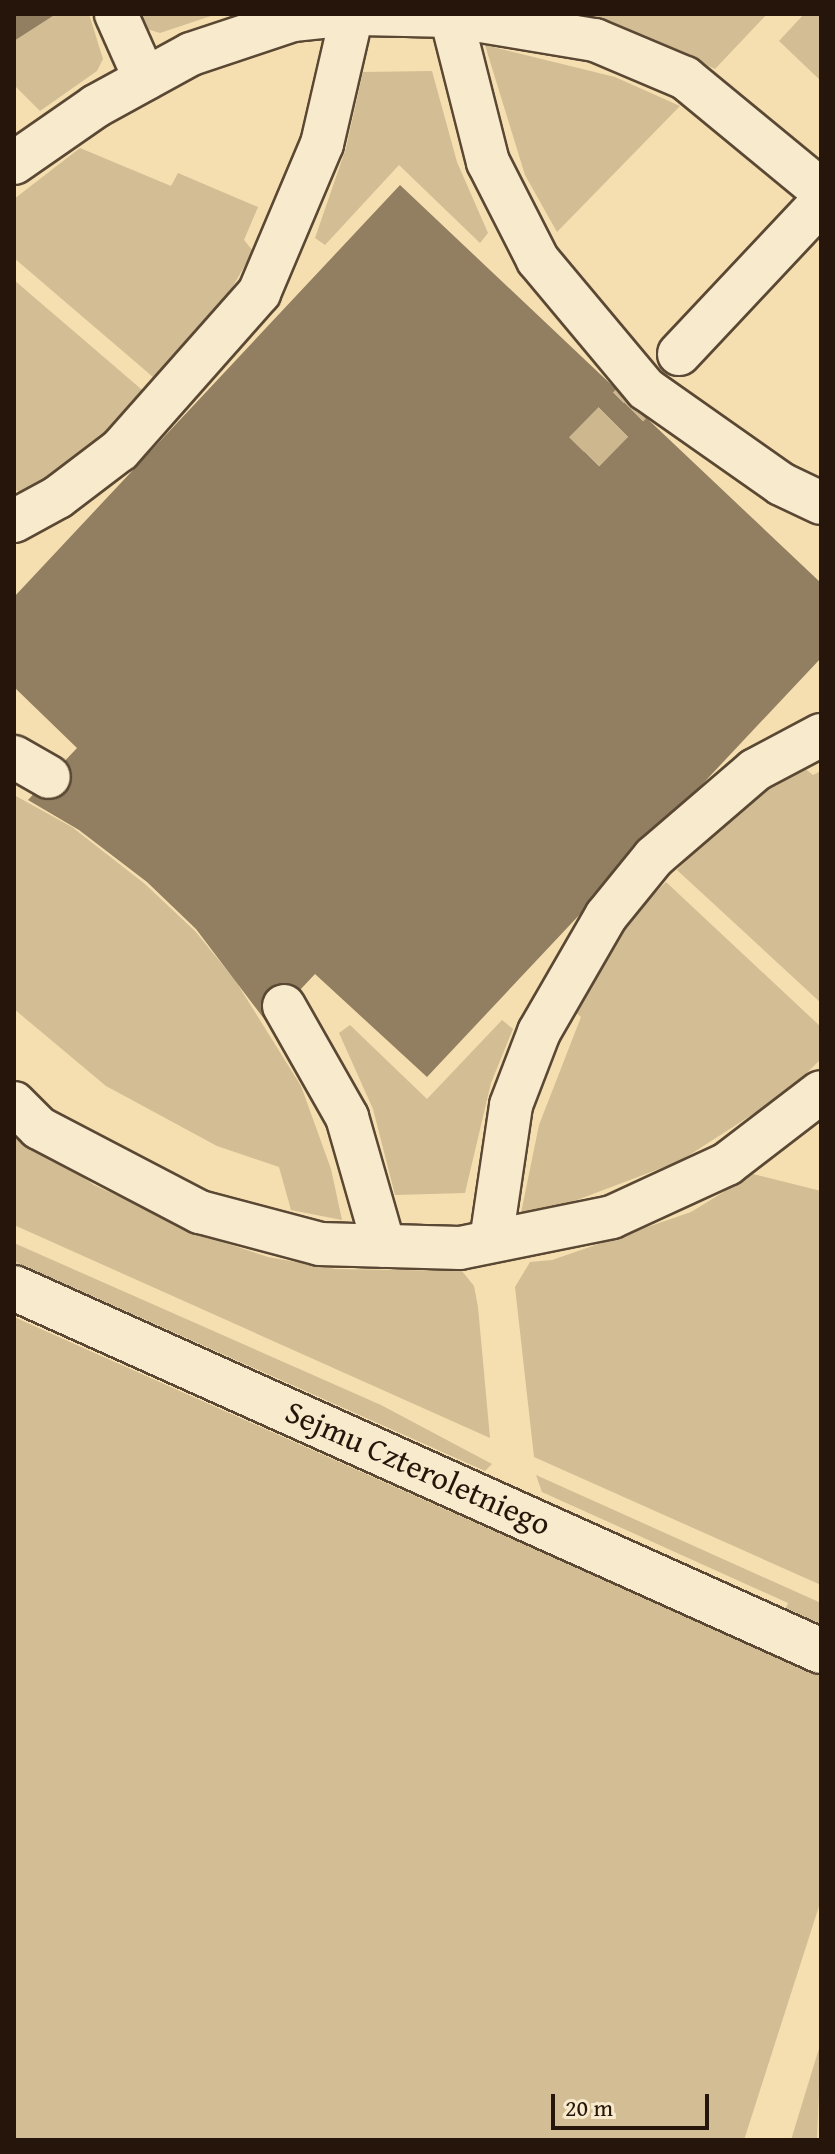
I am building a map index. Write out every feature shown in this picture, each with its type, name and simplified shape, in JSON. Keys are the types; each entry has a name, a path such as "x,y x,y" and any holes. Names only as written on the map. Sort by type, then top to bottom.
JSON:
{"street":[{"path":"116,14 145,79"},
{"path":"14,163 69,123 145,79 262,22 351,14 322,144 259,293 120,450 58,497 14,521"},
{"path":"360,14 425,15 595,40 685,78 821,190"},
{"path":"425,15 488,162 538,260 654,381 781,484 821,503"},
{"path":"654,381 821,203"},
{"path":"491,1241 511,1105 539,1032 606,916 654,857 755,770 821,735"},
{"path":"284,1006 347,1117 384,1246"},
{"path":"14,1103 39,1128 200,1212 320,1244 460,1248 612,1217 727,1164 821,1092"},
{"name":"Sejmu Czteroletniego","path":"14,1288 821,1651"}],"shaded area":[{"path":"56,14 89,14 103,59 97,71 40,111 14,85 14,41"},
{"path":"133,14 217,14 160,33 144,28"},
{"path":"574,14 767,14 715,69 618,26"},
{"path":"804,14 821,14 821,81 779,41"},
{"path":"485,45 615,77 680,106 557,232 525,175"},
{"path":"432,71 457,162 488,233 480,243 399,165 325,245 315,238 346,148 363,72"},
{"path":"80,148 171,186 178,173 258,207 244,240 253,251 219,311 160,383 14,258 14,199"},
{"path":"14,280 148,395 92,449 25,495 14,489"},
{"path":"798,763 813,775 821,771 821,1003 677,870 747,797 753,801 770,782 776,786"},
{"path":"14,795 72,827 145,884 195,931 235,980 301,1086 331,1169 342,1220 291,1210 279,1167 217,1146 106,1086 14,1009"},
{"path":"666,882 821,1027 821,1059 786,1093 680,1161 569,1203 521,1213 539,1125 581,1017 573,1010 632,916"},
{"path":"502,1020 513,1029 491,1083 465,1193 395,1195 373,1109 339,1033 350,1025 427,1099"},
{"path":"14,1129 94,1185 213,1239 268,1257 335,1269 462,1271 474,1286 478,1307 490,1438 14,1225"},
{"path":"753,1174 821,1191 821,1585 534,1457 515,1287 530,1262 552,1260 691,1212"},
{"path":"14,1243 381,1405 492,1464 485,1471 14,1261"},
{"path":"14,1317 821,1677 821,1900 744,2140 14,2140"},
{"path":"536,1475 821,1603 821,1624 786,1608 788,1603 542,1492"},
{"path":"821,2042 817,2140 791,2140"}],"building":[{"path":"14,14 56,14 14,41"},
{"path":"400,185 821,583 821,658 427,1077 315,974 268,1024 196,929 147,882 79,830 28,800 77,748 14,687 14,597"}],"tunnel":[{"path":"584,452 631,404"}]}
